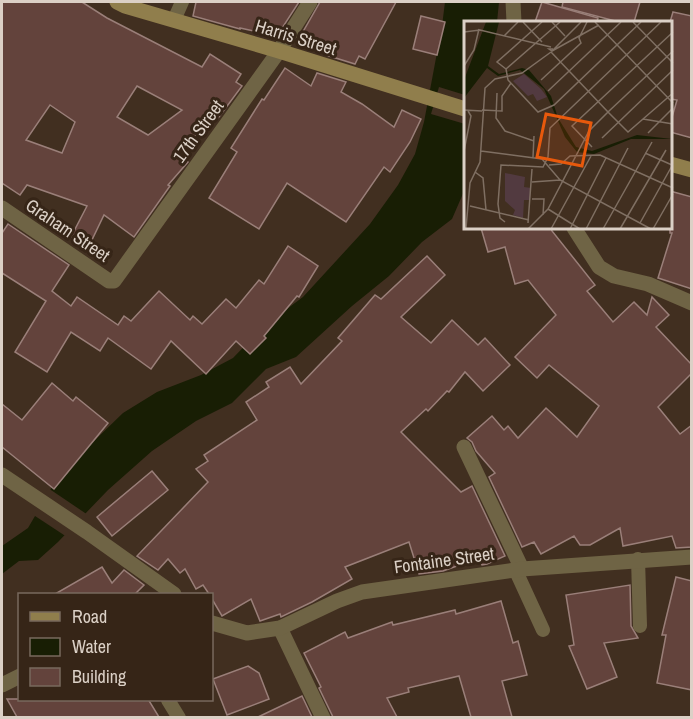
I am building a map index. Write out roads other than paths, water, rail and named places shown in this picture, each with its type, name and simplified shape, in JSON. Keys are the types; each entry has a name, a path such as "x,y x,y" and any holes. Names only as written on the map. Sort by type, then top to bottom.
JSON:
{"main road":[{"name":"Harris Street","path":"117,2 464,109"},
{"path":"672,165 692,170"}],"street":[{"name":"17th Street","path":"114,281 279,51 310,2"},
{"path":"513,2 514,21"},
{"name":"Graham Street","path":"2,208 109,281 114,281"},
{"path":"575,230 599,267 614,276 648,284 692,303"},
{"path":"464,447 518,569"},
{"path":"2,475 87,532 169,593"},
{"name":"Fontaine Street","path":"213,623 248,633 280,628 337,601 362,592 518,569 692,556"},
{"path":"280,628 323,717"},
{"path":"2,685 18,677"}],"lane":[{"path":"174,20 182,2"},
{"path":"638,559 640,626"},
{"path":"518,569 543,630"},
{"path":"169,701 179,717"}],"water":[{"path":"445,2 499,2 497,21 464,21 464,191 452,219 422,242 389,276 296,357 266,369 232,403 196,421 152,451 108,490 38,560 19,561 2,574 2,546 28,528 66,463 92,443 123,413 157,392 201,375 233,358 264,326 303,297 370,224 398,185 415,154 424,122"}]}
